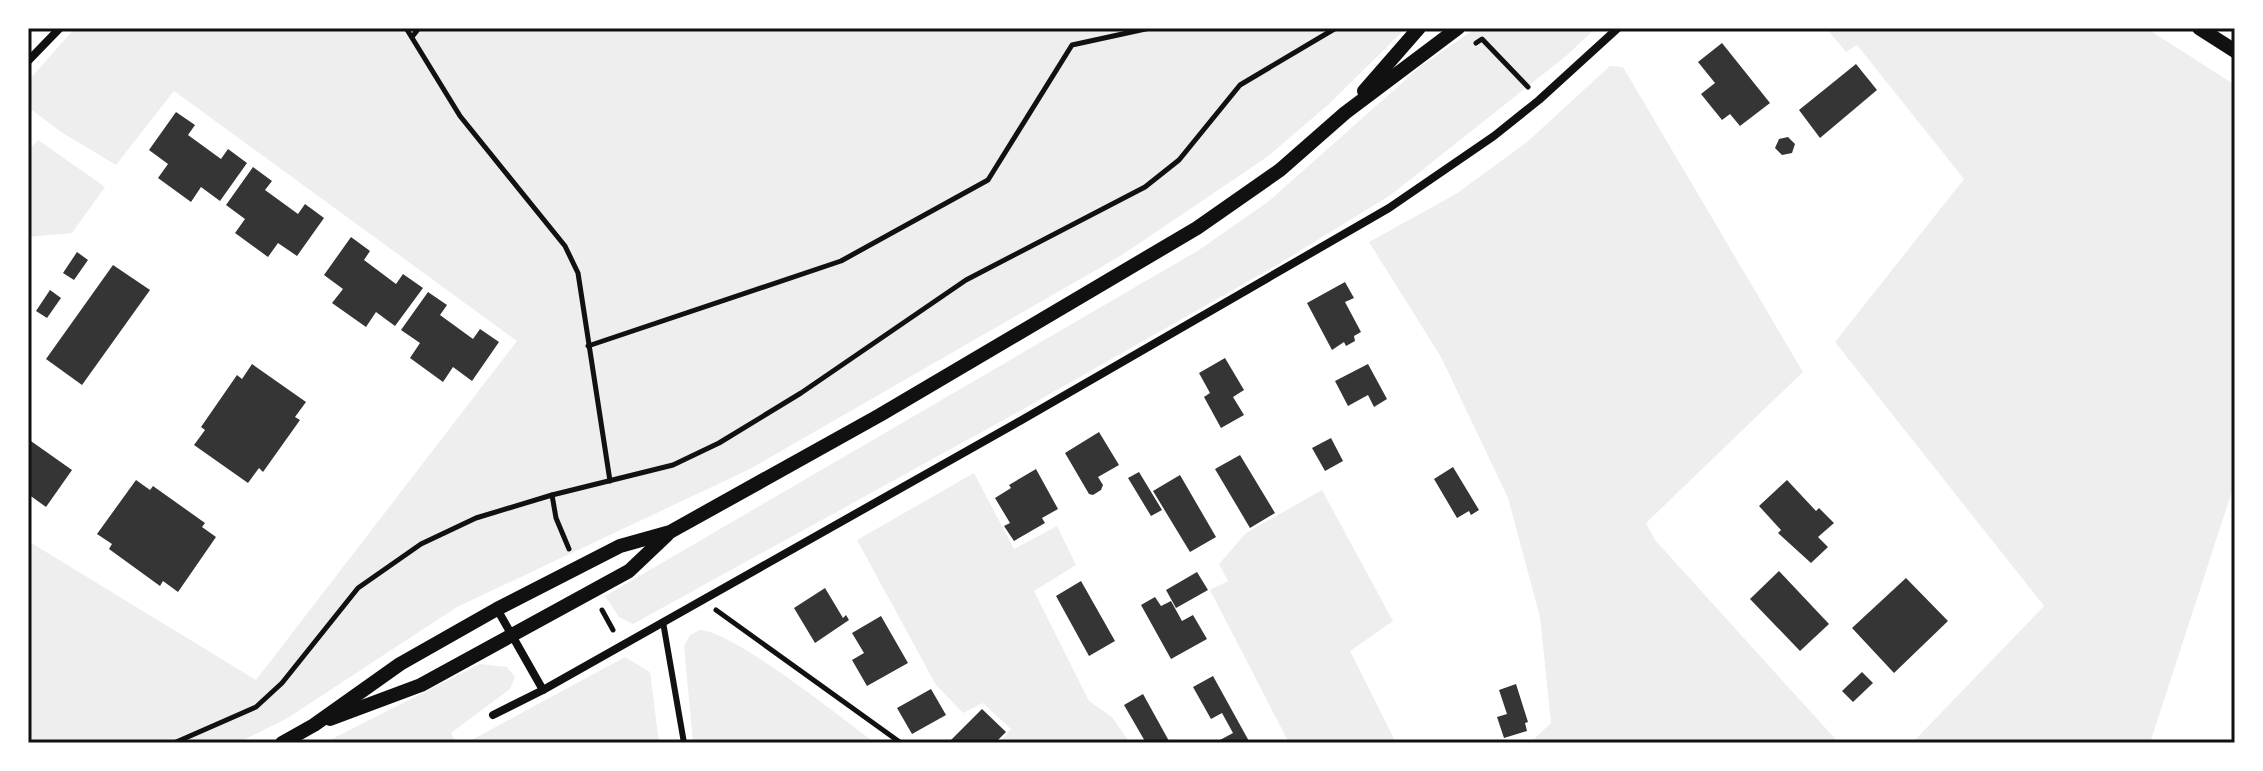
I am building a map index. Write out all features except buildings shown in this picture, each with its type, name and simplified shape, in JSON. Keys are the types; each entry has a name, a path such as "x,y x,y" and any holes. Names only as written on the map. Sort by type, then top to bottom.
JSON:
{"street":[{"path":"28,61 60,28"},
{"path":"1345,113 1419,28"},
{"path":"493,715 702,601 1389,208 1494,136 1539,100 1618,28"},
{"path":"2199,28 2235,51"},
{"path":"282,743 314,725 400,664 497,609 620,546 670,532 880,415 1197,228 1280,170 1345,113 1455,30"},
{"path":"314,725 421,685 629,571 670,532"},
{"path":"497,609 543,690"}],"lane":[{"path":"663,622 684,743"}],"path":[{"path":"406,28 460,116 565,246 578,273 610,481"},
{"path":"412,37 419,28"},
{"path":"588,346 841,261 988,180 1072,45 1150,28"},
{"path":"174,743 256,707 282,683 358,588 421,544 476,518 552,495 673,465 719,443 801,393 966,280 1145,187 1179,160 1240,85 1336,28"},
{"path":"1455,30 1466,49 1482,39 1539,100"},
{"path":"702,601 901,743"}],"shaded area":[{"path":"75,28 1406,28 1329,104 1267,157 1122,255 750,469 457,607 286,719 237,743 28,743 28,541 256,680 517,341 174,91 116,165 61,132 28,107 28,81"},
{"path":"1476,28 1596,28 1566,56 1392,194 1277,265 633,624 619,617 605,596 1199,250 1269,201 1420,67"},
{"path":"1826,28 2146,28 2235,85 2235,482 2150,743 1912,743 2044,606 1835,342 1964,179 1857,45 1846,52"},
{"path":"1610,66 1623,67 1803,372 1646,523 1655,540 1839,743 1534,743 1533,740 1551,723 1540,617 1508,498 1441,357 1369,242 1456,194 1527,142"},
{"path":"38,140 105,187 72,233 28,237 28,151"},
{"path":"974,473 1014,549 1057,526 1076,565 1034,591 1089,701 1112,717 1130,743 999,743 1011,729 983,703 963,713 936,685 857,540"},
{"path":"1322,490 1393,621 1350,651 1396,743 1289,743 1210,590 1228,581 1219,564 1246,533"},
{"path":"700,630 716,634 761,660 875,743 693,743 684,646 690,635"},
{"path":"625,657 650,672 659,743 466,743"},
{"path":"480,664 507,667 515,677 510,689 451,733 456,743 324,743"}]}
